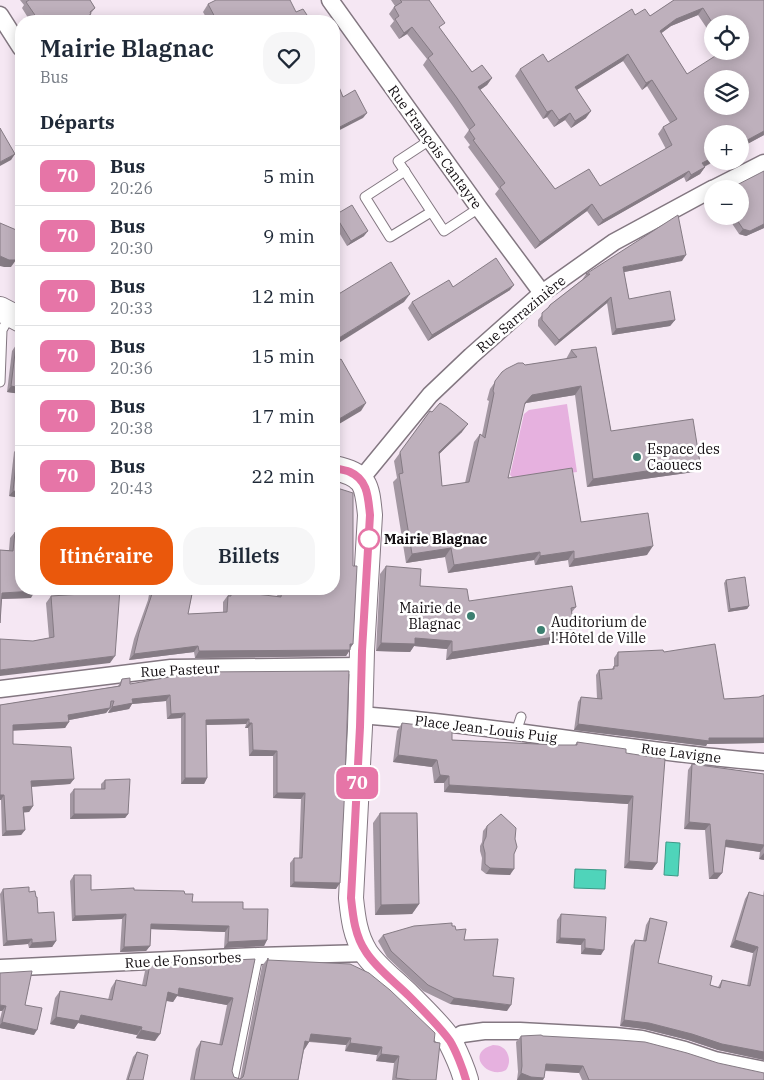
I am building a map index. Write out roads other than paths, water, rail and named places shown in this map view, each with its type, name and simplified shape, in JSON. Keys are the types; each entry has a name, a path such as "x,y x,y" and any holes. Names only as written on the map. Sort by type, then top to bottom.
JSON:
{"main road":[{"path":"340,470 361,479 368,496 370,515 362,666 367,716 351,898 357,936 366,953 432,1020 450,1042 466,1080"}],"street":[{"name":"Rue François Cantayre","path":"330,0 542,293"},
{"path":"0,15 15,39"},
{"name":"Rue Sarrazinière","path":"731,180 764,163"},
{"name":"Rue Sarrazinière","path":"361,479 430,395 542,293 614,242 704,194"},
{"name":"Rue Pasteur","path":"0,689 171,668 362,666"},
{"name":"Place Jean-Louis Puig","path":"367,716 518,724 598,743"},
{"name":"Rue Lavigne","path":"598,743 764,762"},
{"name":"Rue de Fonsorbes","path":"0,968 366,953"},
{"path":"450,1042 462,1034 484,1031 615,1036 642,1040 685,1050 715,1060 764,1070"}],"lane":[{"path":"430,140 398,161 444,231 479,208"},
{"path":"405,171 365,197 390,237 431,212"},
{"path":"0,382 2,330 11,314"},
{"path":"233,1080 258,956"}],"place":[{"name":"Espace des Caouecs","path":"637,457"},
{"name":"Mairie Blagnac","path":"369,539"},
{"name":"Mairie de Blagnac","path":"471,616"},
{"name":"Auditorium de l'Hôtel de Ville","path":"541,630"}]}
